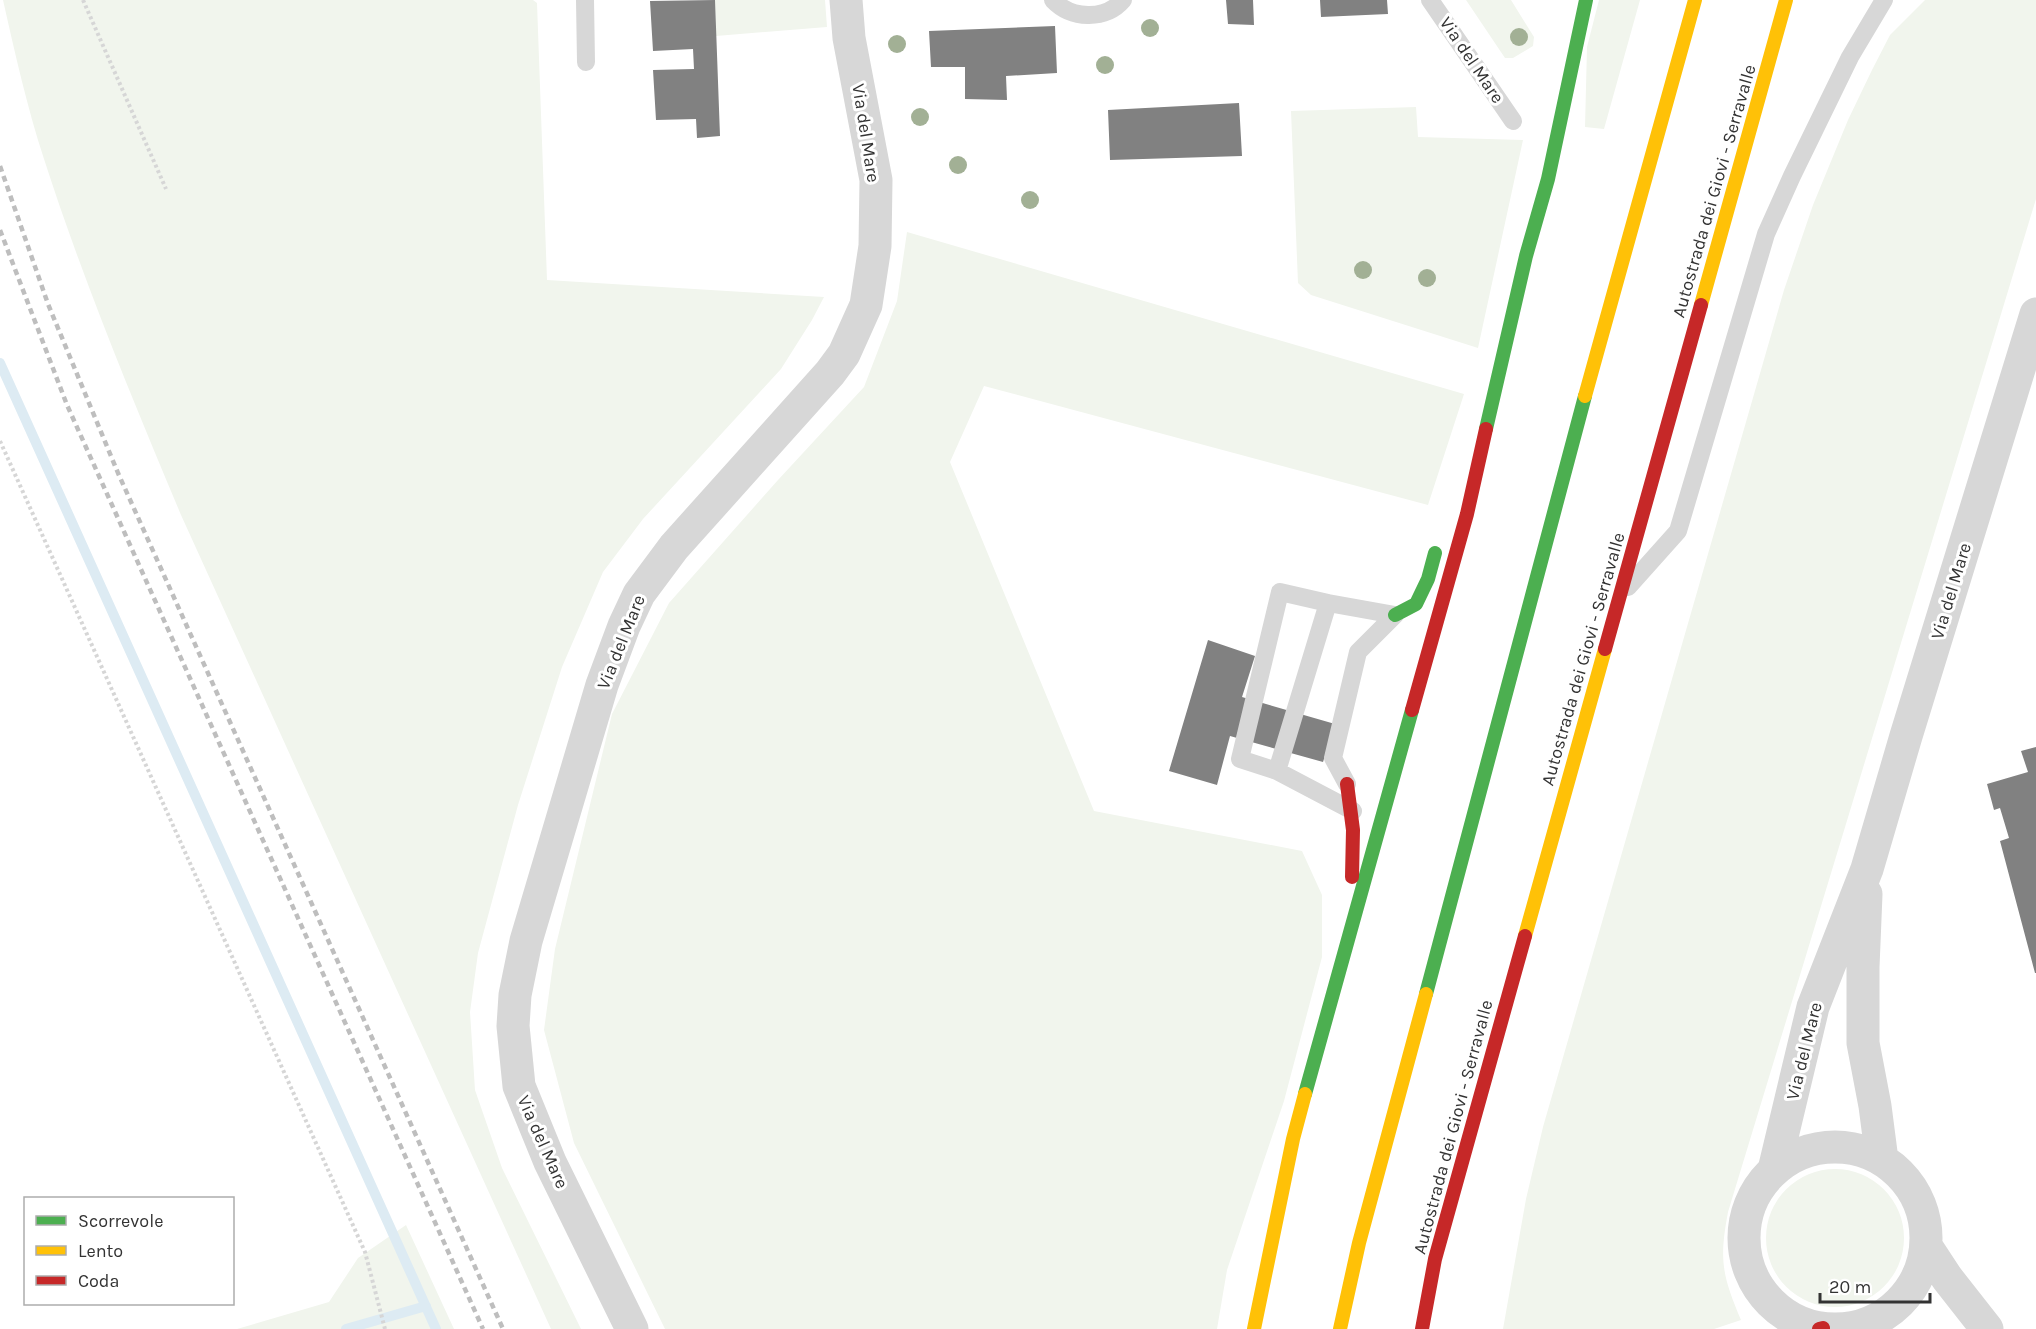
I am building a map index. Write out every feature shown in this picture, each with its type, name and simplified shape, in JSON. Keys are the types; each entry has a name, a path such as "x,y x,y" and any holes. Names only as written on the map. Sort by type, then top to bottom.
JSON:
{"highway":[{"path":"1479,398 1526,256 1548,179 1586,0"},
{"path":"1340,1329 1362,1232 1584,397 1695,0"},
{"name":"Autostrada dei Giovi - Serravalle","path":"1422,1329 1435,1259 1786,0"},
{"path":"1254,1329 1293,1139 1467,514 1526,256"},
{"path":"1395,615 1416,604 1428,579 1437,545"},
{"path":"1346,950 1355,841 1353,811 1347,784"}],"street":[{"name":"Via del Mare","path":"632,1329 550,1162 519,1086 513,1026 515,995 526,941 602,685 624,626 639,594 674,547 830,373 844,354 866,305 875,246 876,180 849,38 846,0"},
{"name":"Via del Mare","path":"1774,1170 1813,1007 1867,869 2036,314"},
{"name":"Via del Mare","path":"1867,869 1863,1043 1882,1160"},
{"path":"1827,1147 1861,1150 1882,1160 1900,1174 1919,1202 1925,1224 1926,1246 1917,1276 1900,1302 1875,1319 1857,1325 1821,1329 1802,1323 1774,1306 1759,1290 1749,1270 1744,1249 1746,1216 1759,1186 1774,1170 1804,1152 1827,1147"},
{"path":"1926,1246 1947,1278 1987,1329"},
{"path":"1857,1325 1892,1329"}],"lane":[{"path":"585,0 586,62"},
{"path":"1053,0 1074,14 1091,15 1107,12 1123,0"},
{"name":"Via del Mare","path":"1431,0 1513,121"},
{"path":"1619,597 1678,531 1766,234 1850,57 1884,1"},
{"path":"1353,811 1277,771 1240,759 1280,592 1395,615"},
{"path":"1277,771 1328,603"},
{"path":"1347,784 1334,758 1358,652 1395,615"}],"path":[{"path":"83,0 166,189"},
{"path":"0,441 365,1252 385,1329"}],"shaded area":[{"path":"3,0 533,0 537,3 547,280 824,297 781,369 643,519 603,572 562,667 518,805 478,953 470,1012 475,1090 502,1168 581,1329 551,1329 181,515 109,338 59,204 32,120"},
{"path":"715,0 825,0 827,27 716,36"},
{"path":"1466,0 1511,0 1534,37 1533,46 1513,58 1505,58"},
{"path":"1599,0 1640,0 1604,129 1585,127 1587,47"},
{"path":"1925,0 2036,0 2036,199 1728,1212 1723,1255 1724,1267 1741,1320 1714,1329 1503,1329 1526,1199 1543,1127 1784,290 1813,205 1848,120 1872,70 1890,35"},
{"path":"1416,107 1418,137 1523,140 1478,348 1311,295 1298,283 1291,111"},
{"path":"907,232 1464,394 1428,505 984,386 950,462 1094,811 1302,851 1322,895 1322,957 1284,1101 1227,1270 1217,1329 665,1329 574,1143 544,1030 555,949 612,714 669,603 864,387 897,301"},
{"path":"1835,1169 1861,1174 1884,1189 1899,1212 1904,1238 1899,1264 1884,1287 1861,1302 1835,1307 1809,1302 1786,1287 1771,1264 1766,1238 1771,1212 1786,1189 1809,1174"},
{"path":"406,1225 454,1329 237,1329 329,1302 358,1258"}],"building":[{"path":"715,0 720,136 697,138 696,119 656,120 653,70 694,69 693,49 653,51 650,1"},
{"path":"1226,0 1253,0 1254,25 1228,24"},
{"path":"1320,0 1387,0 1388,14 1321,17"},
{"path":"1055,26 1057,73 1006,76 1007,100 965,99 965,67 931,67 929,31"},
{"path":"1239,103 1242,156 1110,160 1108,110"},
{"path":"1208,640 1255,656 1242,697 1335,724 1323,762 1230,736 1217,785 1169,771"},
{"path":"2036,747 2035,973 2000,841 2009,838 2000,808 1994,810 1987,784 2028,772 2021,751"}],"waterway":[{"path":"0,363 436,1329"},
{"path":"346,1329 426,1306"}],"railway":[{"path":"0,166 48,304 118,473 503,1329"},
{"path":"0,230 67,405 483,1329"}],"traffic: fast":[{"path":"1486,429 1526,256 1548,179 1586,0"},
{"path":"1426,994 1585,396"},
{"path":"1395,615 1416,604 1428,579 1435,553"},
{"path":"1305,1094 1412,710"}],"traffic: slow":[{"path":"1585,396 1695,0"},
{"path":"1701,305 1786,0"},
{"path":"1525,936 1605,649"},
{"path":"1340,1329 1359,1243 1426,994"},
{"path":"1254,1329 1293,1139 1305,1094"}],"traffic: jam":[{"path":"1605,649 1701,305"},
{"path":"1412,710 1467,514 1486,429"},
{"path":"1347,784 1353,830 1352,877"},
{"path":"1422,1329 1435,1259 1525,936"},
{"path":"1819,1329 1823,1328"}]}
